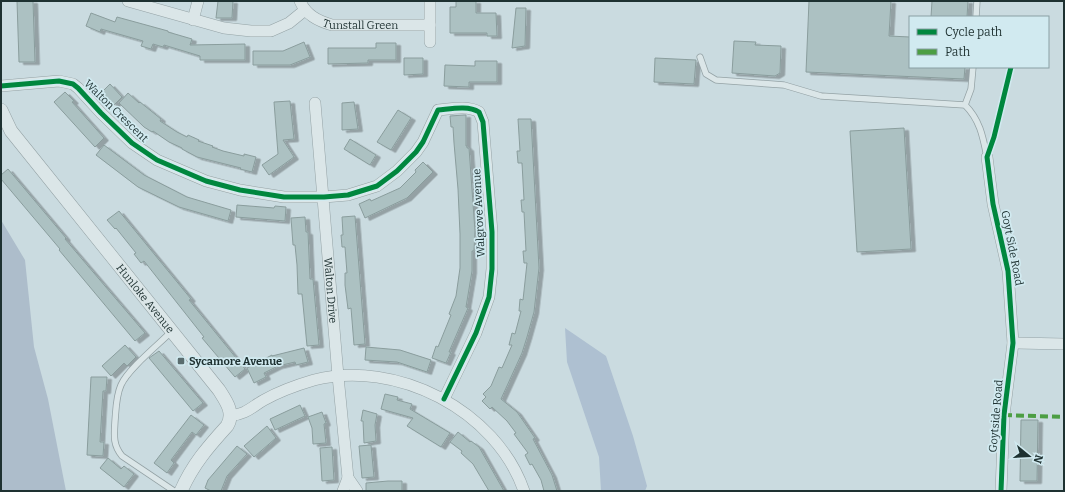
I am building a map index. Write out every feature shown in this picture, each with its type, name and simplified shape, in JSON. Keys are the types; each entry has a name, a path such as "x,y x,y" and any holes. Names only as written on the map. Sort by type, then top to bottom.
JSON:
{"street":[{"path":"128,1 224,28 271,31 289,23 302,5"},
{"path":"193,20 198,1"},
{"path":"430,1 430,42"},
{"name":"Tunstall Green","path":"302,5 318,21 332,25 430,25"},
{"name":"Walton Crescent","path":"1,86 59,81 67,82 78,88 132,143 157,160 206,181 240,190 284,197 324,197 363,191 377,186 408,162 423,142 438,110 464,108 473,109 479,112"},
{"name":"Walton Drive","path":"315,103 348,478 343,491"},
{"name":"Hunloke Avenue","path":"1,110 11,131 219,390 232,415"},
{"name":"Walgrove Avenue","path":"444,399 476,333 489,297 492,268 492,232 483,122 479,112"},
{"name":"Goyt Side Road","path":"987,157 993,204 1008,271 1013,343"},
{"path":"1013,343 1064,344"},
{"name":"Goytside Road","path":"1001,491 1004,416 1013,343"},
{"path":"181,491 188,475 199,458 228,426 232,415 241,414 290,387 315,380 338,376 392,379 417,387 444,399 469,417 492,439 512,466 524,491"},
{"name":"Walton Drive","path":"348,478 357,491"}],"lane":[{"path":"976,1 976,16"},
{"path":"700,57 706,74 716,80 784,84 821,96 965,105 973,113 980,127 987,157"},
{"path":"965,105 971,89 973,68"},
{"path":"172,331 132,371 121,385 117,396 114,440 117,449 122,456 174,491"}],"shaded area":[{"path":"1,220 25,260 34,347 48,399 66,491 1,491"},
{"path":"565,328 606,356 633,436 647,486 645,491 601,491 599,457 567,362"}],"building":[{"path":"17,1 33,1 35,62 19,62"},
{"path":"218,1 233,1 232,18 216,18"},
{"path":"456,1 476,1 476,13 496,13 497,36 487,36 487,33 450,33 450,7 456,7"},
{"path":"809,1 891,1 889,36 909,37 909,68 965,68 964,79 806,72"},
{"path":"932,1 968,1 967,16 931,16"},
{"path":"516,8 526,8 525,46 512,48"},
{"path":"91,13 115,22 117,17 168,31 192,39 190,45 245,44 245,60 200,60 200,56 164,45 163,47 153,44 151,49 141,46 143,41 101,29 100,32 86,26"},
{"path":"734,41 756,42 755,45 781,46 780,73 775,76 732,73"},
{"path":"304,42 310,57 290,65 253,65 253,51 283,51"},
{"path":"376,43 396,43 396,60 368,60 368,63 328,64 328,48 376,48"},
{"path":"404,58 423,58 423,74 404,75"},
{"path":"655,58 696,60 694,84 654,82"},
{"path":"475,61 497,61 497,82 469,82 469,87 444,86 445,65 475,66"},
{"path":"110,84 122,97 114,105 102,92"},
{"path":"65,92 104,138 95,147 54,102"},
{"path":"128,93 161,119 160,121 187,137 188,135 199,140 198,141 223,151 256,157 252,172 197,157 144,127 119,103"},
{"path":"290,101 294,139 283,140 294,157 269,175 262,165 278,154 274,102"},
{"path":"354,102 358,129 342,130 342,103"},
{"path":"398,110 411,118 391,150 377,142"},
{"path":"466,115 466,146 469,148 475,231 474,251 472,251 472,271 466,307 468,308 449,352 451,352 446,363 432,358 451,315 449,314 456,296 460,268 458,189 453,127 451,127 450,116"},
{"path":"518,119 531,119 539,268 534,312 527,337 522,353 501,399 517,412 535,438 533,439 552,475 557,491 544,491 541,480 525,455 528,453 514,434 516,433 507,421 492,407 490,409 482,401 486,397 483,394 491,386 499,367 502,368 512,345 509,345 512,333 515,334 521,311 519,311 520,299 523,300 527,263 524,263 523,251 526,251 524,212 522,212 521,200 524,200 522,163 518,163 517,151 520,151"},
{"path":"904,128 911,249 857,252 850,131"},
{"path":"350,139 376,155 370,165 344,149"},
{"path":"104,145 144,175 187,197 231,210 228,221 179,207 138,187 96,155"},
{"path":"423,162 433,172 407,198 365,218 359,204 370,199 371,201 400,188 416,172 415,170"},
{"path":"8,169 145,333 135,341 1,179 1,175"},
{"path":"237,205 274,208 275,206 286,207 285,221 236,217"},
{"path":"119,211 191,299 189,300 245,369 235,377 202,338 204,337 144,261 141,263 134,254 136,253 116,228 115,229 107,220"},
{"path":"355,216 365,344 354,345 351,308 348,309 345,285 345,273 347,273 345,247 342,247 341,235 343,235 342,217"},
{"path":"305,217 306,232 308,232 310,279 313,279 319,345 307,346 302,294 298,294 297,265 295,245 293,245 291,218"},
{"path":"125,345 136,357 127,366 124,363 111,376 102,366"},
{"path":"366,347 400,350 431,360 427,372 397,362 365,360"},
{"path":"304,348 308,362 296,365 295,362 278,366 264,373 266,377 254,383 247,368 272,355"},
{"path":"159,351 203,403 193,411 149,358"},
{"path":"91,377 107,377 106,391 103,391 100,442 104,442 103,456 87,455"},
{"path":"385,394 398,397 397,400 412,404 410,409 450,433 441,447 407,426 413,418 381,409"},
{"path":"300,405 305,416 275,430 270,419"},
{"path":"363,410 377,414 375,425 376,441 364,443 363,421 361,421"},
{"path":"322,412 326,423 324,424 326,443 313,444 312,428 308,417"},
{"path":"191,415 204,425 196,435 192,432 171,460 174,463 167,473 154,463"},
{"path":"1021,420 1038,420 1037,481 1020,481"},
{"path":"267,426 276,438 254,457 244,446"},
{"path":"458,432 479,447 504,491 489,491 473,464 461,453 462,451 450,442"},
{"path":"371,445 374,477 362,478 359,446"},
{"path":"237,446 247,454 227,476 221,491 211,491 205,488 208,480"},
{"path":"332,447 334,480 322,481 320,448"},
{"path":"108,458 121,469 124,466 134,474 124,487 100,468"},
{"path":"402,481 402,491 366,491 366,483"}],"marked path":[{"path":"1004,415 1064,417"}],"cycle path":[{"path":"1001,491 1004,415 1013,343 1008,271 993,204 987,157 994,137 1011,68"},
{"path":"1,86 59,81 73,84 132,143 157,160 206,181 240,190 284,197 324,197 348,195 377,186 397,171 416,152 423,142 438,110 464,108 479,112 483,122 492,232 492,269 489,297 476,333 444,399"}],"place":[{"name":"Sycamore Avenue","path":"181,361"}]}
